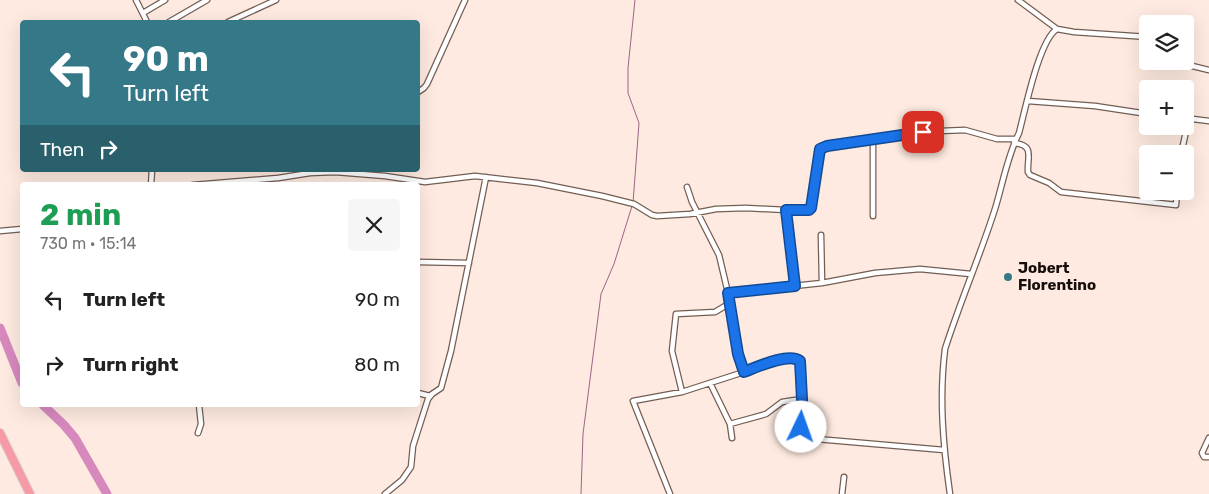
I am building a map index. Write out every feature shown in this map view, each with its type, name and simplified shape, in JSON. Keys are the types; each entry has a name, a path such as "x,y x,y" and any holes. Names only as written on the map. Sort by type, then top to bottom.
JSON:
{"highway":[{"path":"0,433 30,494"}],"street":[{"path":"136,0 146,20"},
{"path":"143,13 166,0"},
{"path":"172,20 207,0"},
{"path":"232,20 276,0"},
{"path":"420,91 427,84 465,0"},
{"path":"1018,0 1057,29 1139,36"},
{"path":"950,494 944,450 941,395 945,349 1019,133 1032,82 1044,47 1053,31 1057,29"},
{"path":"1194,66 1209,70"},
{"path":"1028,101 1095,106 1139,113"},
{"path":"1194,119 1209,120"},
{"path":"345,172 425,182 476,176 537,183 627,202 657,216 690,214 716,209 746,208 805,211 811,208 818,153 823,146 907,134 965,130 997,139 1015,141 1027,147 1029,152 1028,172 1030,175 1049,183 1061,192 1176,205 1176,200"},
{"path":"873,140 873,216"},
{"path":"229,182 278,178 310,172"},
{"path":"385,494 402,480 411,467 415,437 430,396 441,388 451,351 486,178"},
{"path":"686,187 719,254 730,303 738,354 744,372"},
{"path":"786,210 795,286"},
{"path":"0,231 20,229"},
{"path":"821,235 822,283"},
{"path":"420,262 469,263"},
{"path":"728,293 822,283 875,273 920,269 971,274"},
{"path":"682,392 672,351 676,314 715,312 730,303"},
{"path":"670,494 633,401 682,392 771,362 792,357 797,358 802,365 801,433 805,438 944,450"},
{"path":"710,383 730,424 732,438"},
{"path":"420,394 430,396"},
{"path":"730,424 766,414 782,402 802,399"},
{"path":"198,433 201,424 199,407"},
{"path":"1209,438 1202,453 1204,457 1209,457"},
{"path":"842,494 844,477"}],"waterway":[{"path":"633,203 639,123 628,93 628,68 635,0"},
{"path":"581,494 583,434 601,294 614,264 632,206"},
{"path":"0,328 20,378"},
{"path":"45,407 75,438 107,494"}],"place":[{"name":"Jobert Florentino","path":"1008,277"}],"route":[{"path":"801,427 802,365 800,361 792,357 744,372 738,354 728,293 795,286 786,210 805,211 811,208 818,153 823,146 856,143 923,132"}]}
